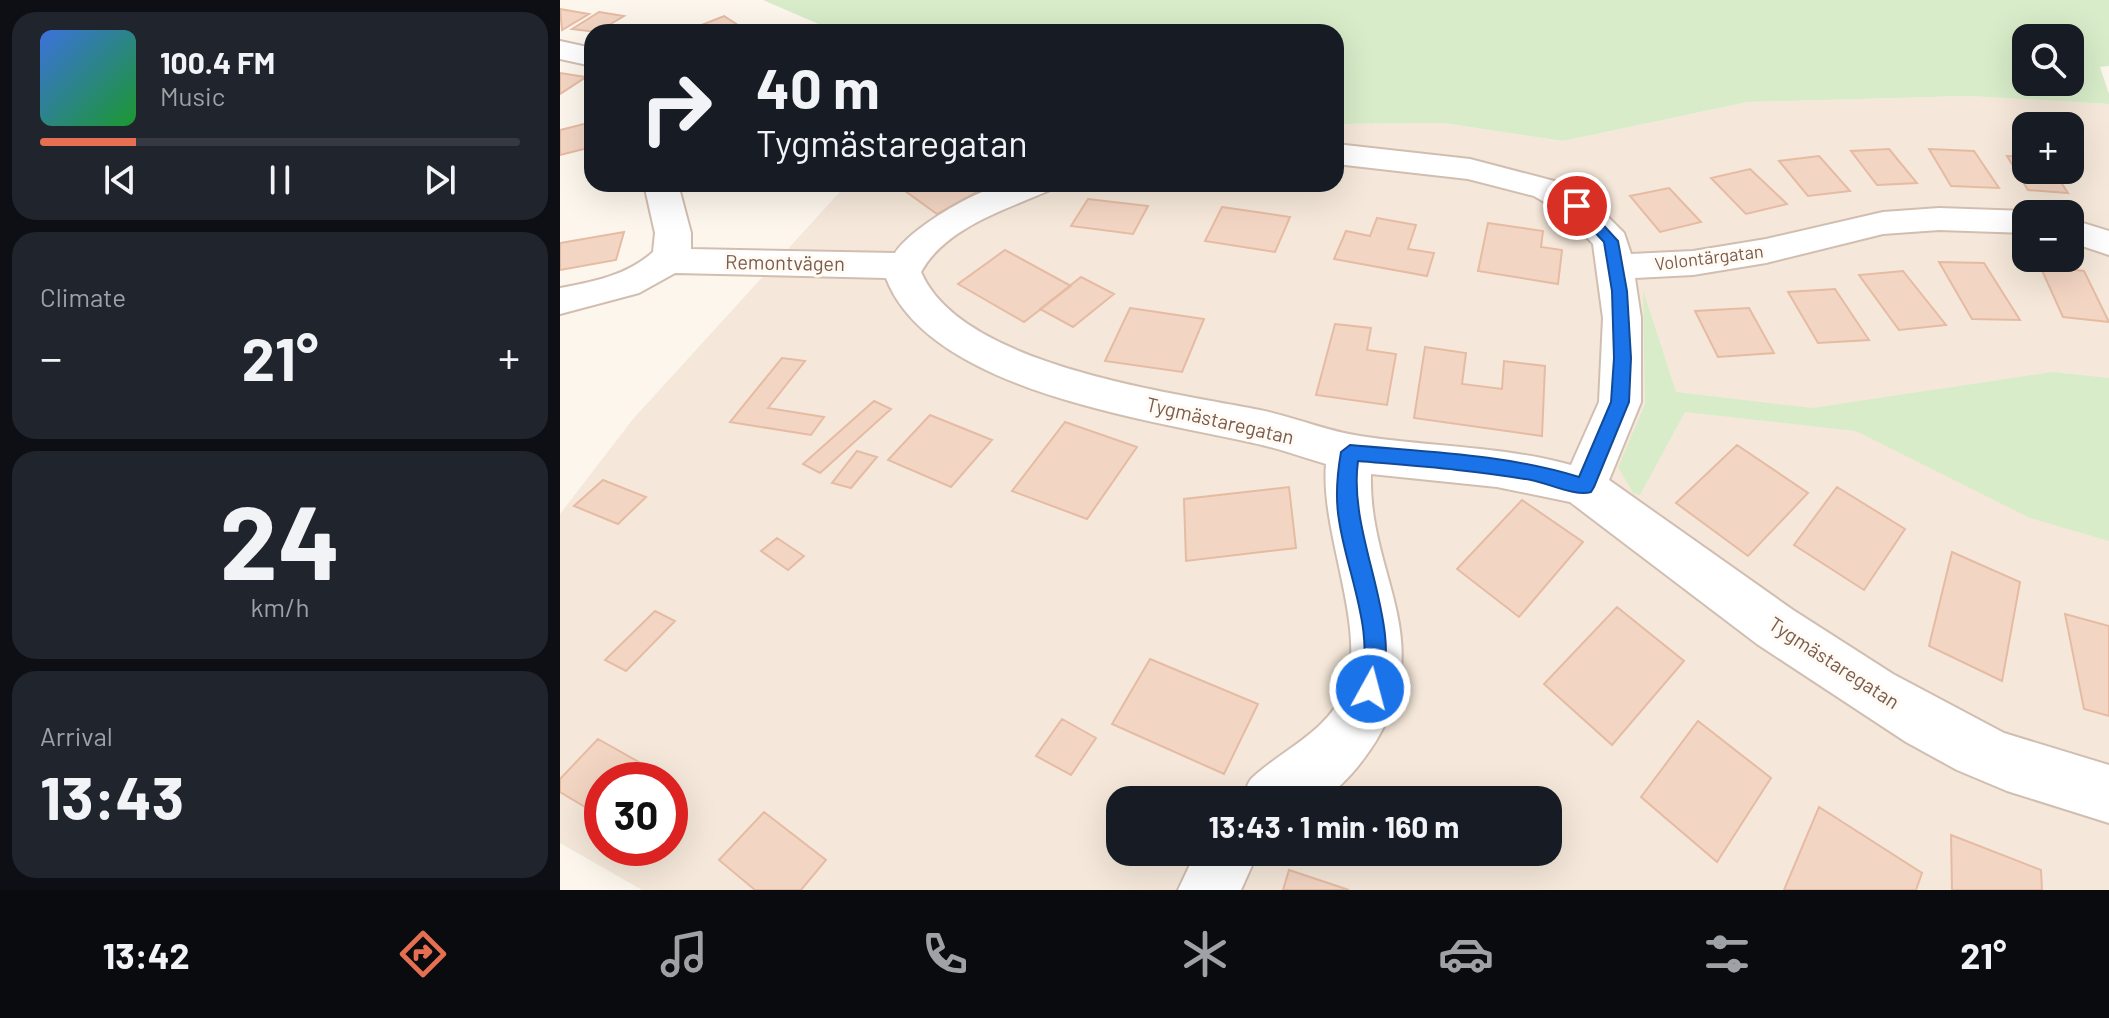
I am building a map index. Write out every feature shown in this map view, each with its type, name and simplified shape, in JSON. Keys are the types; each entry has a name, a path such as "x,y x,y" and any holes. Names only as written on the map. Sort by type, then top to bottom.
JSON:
{"street":[{"path":"560,50 584,55"},
{"path":"1344,155 1470,169 1546,189 1577,206 1611,241 1622,318 1620,402 1584,487"},
{"path":"560,301 625,284 652,272 666,261 674,246 663,192"},
{"path":"905,266 909,256 926,238 1020,192"},
{"name":"Volontärgatan","path":"1616,267 1693,263 1766,251 1883,223 1939,219 2012,222"},
{"path":"2084,235 2109,243"},
{"name":"Remontvägen","path":"666,261 905,266"},
{"name":"Tygmästaregatan","path":"905,266 902,272 912,295 934,318 966,342 1066,384 1116,398 1268,429 1350,452 1500,467 1551,476 1584,487 1687,565 1864,686 1979,752 2109,794"},
{"path":"1290,786 1335,752 1363,708 1376,670 1371,615 1348,519 1346,482 1350,452"},
{"path":"1209,890 1221,866"}],"shaded area":[{"path":"1969,96 2109,104 2109,890 642,890 600,866 688,866 688,762 584,762 584,857 560,843 560,514 633,419 840,192 1344,192 1344,124 1443,123 1563,141 1748,102"}],"green space":[{"path":"763,0 2109,0 2109,66 2100,67 2109,104 1969,96 1748,102 1563,141 1443,123 1344,124 1344,24 818,24"},
{"path":"1643,290 1676,392 1812,408 2053,372 2109,378 2109,541 2030,518 1856,431 1685,412 1640,495 1633,493 1618,467 1645,404"}],"building":[{"path":"560,9 589,14 562,30"},
{"path":"599,12 624,16 610,24 584,24 584,30 572,29"},
{"path":"724,16 736,24 704,24"},
{"path":"560,73 584,77 584,78 560,94"},
{"path":"584,124 584,149 560,155 560,130"},
{"path":"1889,149 1917,183 1877,185 1851,151"},
{"path":"1929,149 1974,151 1999,188 1951,186"},
{"path":"1819,156 1850,191 1808,196 1779,161"},
{"path":"1750,169 1787,204 1746,214 1711,178"},
{"path":"2024,184 2062,184 2068,193 2028,190"},
{"path":"1669,188 1701,222 1660,232 1630,196"},
{"path":"906,192 977,192 937,214"},
{"path":"1088,199 1148,206 1133,234 1071,226"},
{"path":"1222,207 1290,217 1275,252 1205,241"},
{"path":"1377,218 1416,225 1408,249 1434,253 1427,276 1334,259 1346,231 1370,236"},
{"path":"1488,223 1543,231 1541,247 1562,250 1558,284 1478,271"},
{"path":"624,232 616,260 560,270 560,243"},
{"path":"1005,250 1071,286 1024,322 958,284"},
{"path":"1939,262 1984,263 2020,320 1972,319"},
{"path":"1903,271 1946,325 1899,330 1859,275"},
{"path":"2084,271 2109,322 2063,317 2043,272"},
{"path":"1081,277 1114,294 1073,327 1040,309"},
{"path":"1835,289 1869,340 1818,343 1788,292"},
{"path":"1130,308 1204,319 1182,372 1105,361"},
{"path":"1749,308 1774,353 1718,357 1695,311"},
{"path":"1335,324 1371,328 1367,350 1396,354 1387,405 1316,395"},
{"path":"1425,347 1466,353 1462,384 1502,389 1504,361 1545,366 1542,436 1414,418"},
{"path":"782,358 805,361 768,408 824,417 811,435 730,422"},
{"path":"874,401 891,409 820,473 803,464"},
{"path":"930,415 992,440 951,487 888,460"},
{"path":"1065,422 1137,447 1087,519 1012,491"},
{"path":"1737,445 1808,493 1748,556 1676,503"},
{"path":"857,451 877,457 851,488 832,483"},
{"path":"603,480 646,497 618,524 574,506"},
{"path":"1289,487 1296,548 1186,561 1184,499"},
{"path":"1837,487 1905,529 1864,590 1794,545"},
{"path":"1522,500 1583,542 1519,617 1457,569"},
{"path":"777,538 804,556 788,570 761,551"},
{"path":"1952,552 2020,582 2002,681 1929,646"},
{"path":"1617,607 1684,661 1612,745 1544,684"},
{"path":"655,611 675,621 626,671 605,660"},
{"path":"2065,614 2109,626 2109,716 2084,709"},
{"path":"1150,659 1258,704 1224,774 1112,724"},
{"path":"1062,719 1096,738 1071,775 1036,756"},
{"path":"1698,721 1771,778 1717,862 1641,797"},
{"path":"598,739 639,762 584,762 584,806 560,792 560,779"},
{"path":"1819,807 1922,873 1916,890 1784,890"},
{"path":"764,812 826,860 801,890 755,890 719,860"},
{"path":"1951,835 2041,870 2042,890 1952,890"},
{"path":"1289,870 1349,890 1283,890"}],"route":[{"path":"1370,689 1376,670 1374,642 1360,560 1348,519 1346,482 1350,452 1500,467 1551,476 1584,487 1606,436 1620,402 1622,318 1616,267 1611,241 1577,206"}]}
